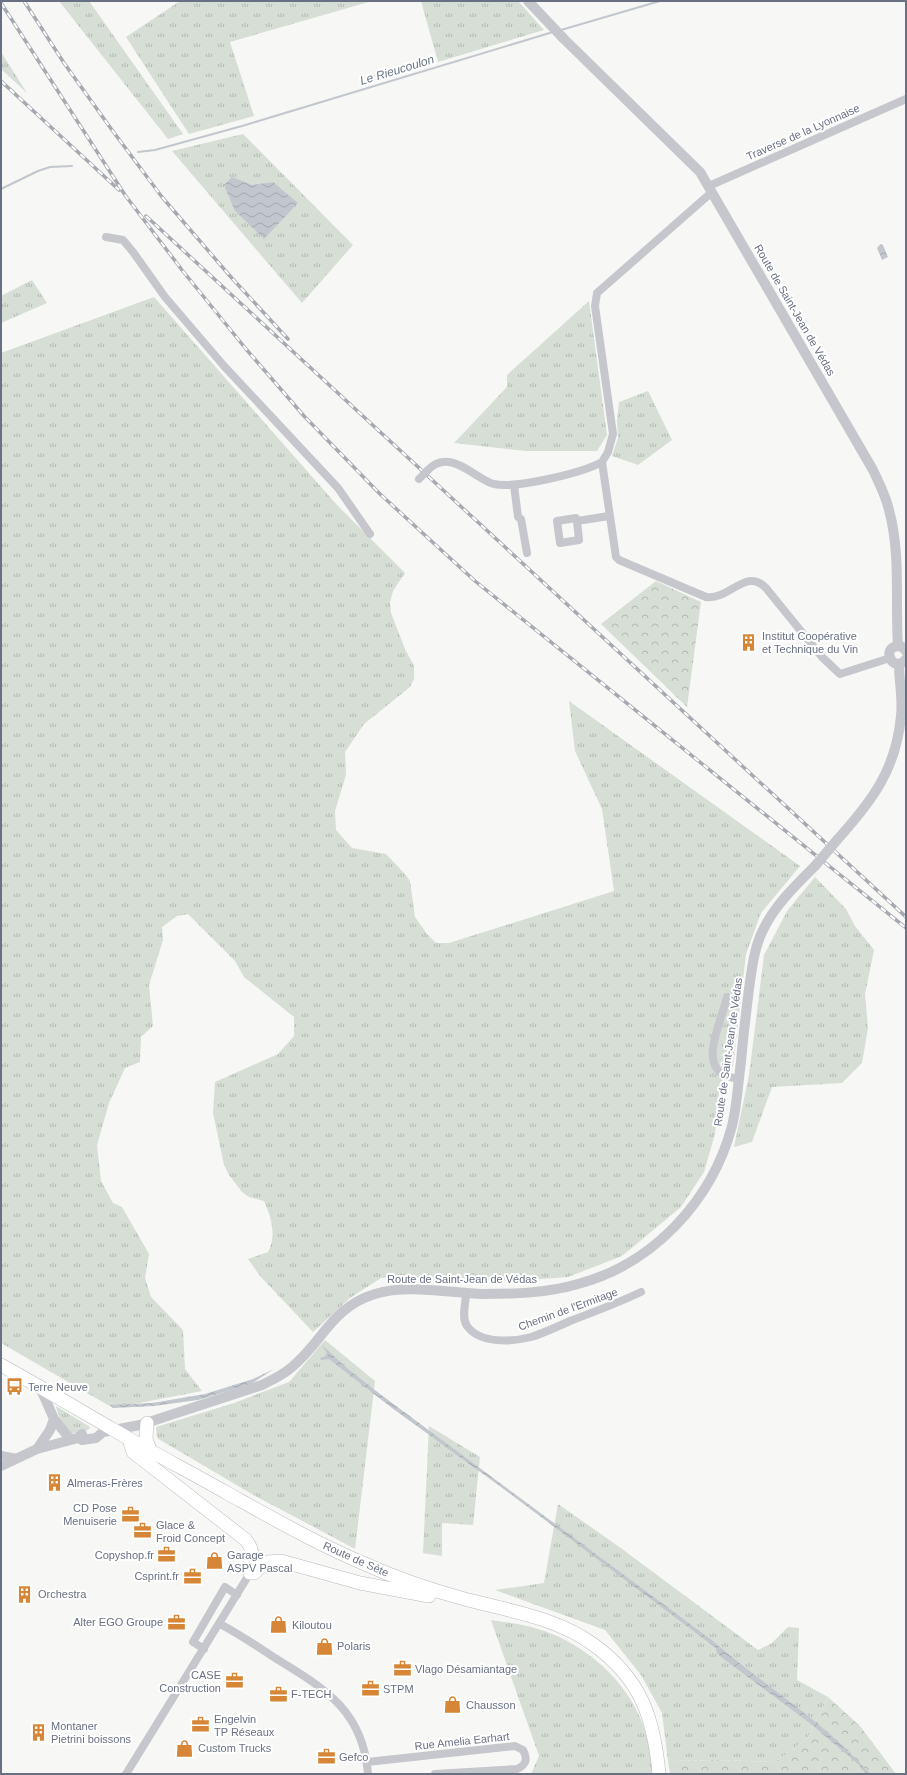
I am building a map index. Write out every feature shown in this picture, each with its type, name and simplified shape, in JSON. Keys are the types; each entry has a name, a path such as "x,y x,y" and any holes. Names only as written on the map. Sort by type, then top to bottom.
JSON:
{"main road":[{"name":"Route de Sète","path":"1,1365 40,1387 107,1431 129,1439 323,1545 364,1564 417,1585 566,1628 594,1644 610,1657 628,1677 648,1714 656,1741 659,1773"},
{"path":"147,1423 146,1439 151,1452"},
{"path":"129,1439 134,1452 246,1540 252,1548 249,1568 250,1573 254,1573 267,1562 281,1561 360,1583 450,1601 457,1597"}],"street":[{"name":"Route de Saint-Jean de Védas","path":"528,1 564,39 700,172 865,456 883,492 894,533 902,648"},
{"name":"Traverse de la Lyonnaise","path":"602,462 608,452 613,434 595,306 597,293 710,189 906,99"},
{"path":"106,236 122,240 133,252 165,297 224,366 338,488 370,534"},
{"path":"419,480 428,470 439,463 458,464 490,482 504,485 514,485 582,470 602,462 614,551 616,557 620,560 706,597 718,597 744,582 758,582 766,588 822,657 840,674 890,658"},
{"path":"514,485 518,517 521,519 527,553"},
{"path":"577,521 609,516"},
{"path":"902,648 890,650 890,658 893,662 902,661"},
{"name":"Route de Saint-Jean de Védas","path":"147,1423 262,1385 276,1378 291,1368 340,1312 354,1303 372,1295 397,1290 466,1293 520,1293 552,1290 579,1284 608,1274 645,1253 677,1225 694,1205 709,1181 722,1155 731,1129 739,1079 751,973 758,940 774,911 815,866 873,797 891,761 898,738 901,715 902,661"},
{"path":"727,997 714,1040 712,1061 718,1071 739,1079"},
{"name":"Chemin de l'Ermitage","path":"466,1293 464,1312 467,1326 474,1333 488,1338 502,1340 531,1337 641,1292"},
{"path":"40,1387 54,1419 74,1439"},
{"path":"37,1449 50,1430 54,1419"},
{"path":"1,1466 37,1449 74,1439 97,1430 107,1431 147,1423"},
{"path":"1,1455 17,1458"},
{"path":"126,1774 220,1624 250,1573"},
{"path":"204,1649 193,1642 225,1587 237,1595"},
{"path":"220,1624 320,1686 336,1700 350,1716 359,1736 367,1762 368,1774"},
{"name":"Rue Amelia Earhart","path":"367,1762 515,1746 523,1750 526,1756 526,1761 523,1767 516,1769 435,1774"}],"green space":[{"path":"59,1 89,1 183,134 168,139"},
{"path":"180,1 372,1 230,42 254,116 189,134 126,37"},
{"path":"421,1 518,1 544,30 438,62"},
{"path":"1,52 27,93 1,69"},
{"path":"243,134 353,245 302,303 172,151"},
{"path":"32,280 47,303 1,323 1,296"},
{"path":"154,297 337,505 405,573 393,591 390,602 391,613 405,649 414,666 414,679 410,687 364,724 345,752 346,775 335,811 336,830 352,848 386,854 405,874 410,881 415,917 427,934 436,943 449,943 614,891 602,809 575,751 569,701 800,866 761,913 746,954 733,1066 720,1084 715,1134 704,1172 681,1207 622,1256 568,1277 514,1281 413,1277 381,1278 350,1298 313,1332 260,1276 248,1259 268,1252 271,1246 273,1233 271,1220 264,1201 249,1197 242,1192 229,1175 224,1165 213,1113 215,1082 278,1054 294,1036 294,1017 244,977 235,961 188,914 177,916 162,927 163,940 149,985 153,1026 141,1037 140,1062 125,1068 109,1103 97,1145 101,1181 113,1203 122,1207 149,1254 145,1278 151,1297 183,1330 185,1369 202,1391 113,1408 1,1343 1,353"},
{"path":"589,301 607,435 597,451 526,451 454,443 507,387 507,375"},
{"path":"648,391 672,440 638,465 612,456 618,438 617,421 619,402"},
{"path":"656,581 701,602 687,707 601,624"},
{"path":"815,877 846,909 855,926 874,950 865,994 868,1028 862,1063 842,1083 772,1087 752,1142 734,1147 749,1075 764,955 787,911"},
{"path":"325,1340 375,1381 355,1549 250,1493 157,1438 156,1427 234,1403 289,1382"},
{"path":"56,1406 90,1427 88,1430 72,1434 69,1432 61,1422"},
{"path":"429,1426 480,1457 473,1525 442,1523 442,1556 423,1553"},
{"path":"558,1504 618,1546 758,1650 772,1643 788,1627 799,1628 797,1680 828,1697 807,1739 775,1762 718,1760 668,1761 662,1713 641,1675 605,1630 495,1590 544,1583"},
{"path":"491,1620 522,1625 547,1632 567,1641 585,1652 602,1666 618,1682 630,1699 640,1718 648,1742 654,1774 531,1774 539,1756"},
{"path":"828,1697 860,1726 896,1774 670,1774 668,1761 718,1760 775,1762 807,1739"}],"water":[{"path":"232,177 252,185 273,182 298,203 264,239 235,211 224,185"},
{"path":"881,244 883,245 888,257 882,260 877,248"},
{"path":"322,1345 348,1369 380,1394 713,1641 814,1721 852,1755 870,1774 866,1774 858,1764 811,1724 721,1657 717,1653 716,1648 501,1487 392,1408 329,1359 321,1360 320,1358 328,1355"},
{"path":"274,1369 251,1384 198,1400 154,1406 113,1408 110,1405 152,1403 205,1394 253,1379"}],"waterway":[{"name":"Le Rieucoulon","path":"561,30 660,1"},
{"name":"Le Rieucoulon","path":"138,152 155,150 242,126 553,32"},
{"name":"Le Rieucoulon","path":"1,189 38,171 50,167 72,166"}],"railway":[{"path":"24,1 64,63 162,197 230,276 288,339"},
{"path":"1,3 125,195 182,270 246,349 304,416 380,494 475,581 906,928"},
{"path":"1,81 119,190"},
{"path":"146,216 906,917"}],"place":[{"name":"Institut Coopérative et Technique du Vin","path":"749,642"},
{"name":"Terre Neuve","path":"15,1387"},
{"name":"Almeras-Frères","path":"54,1483"},
{"name":"CD Pose Menuiserie","path":"130,1514"},
{"name":"Glace & Froid Concept","path":"143,1531"},
{"name":"Copyshop.fr","path":"167,1555"},
{"name":"Garage ASPV Pascal","path":"214,1561"},
{"name":"Csprint.fr","path":"192,1576"},
{"name":"Orchestra","path":"25,1594"},
{"name":"Alter EGO Groupe","path":"176,1622"},
{"name":"Kiloutou","path":"279,1625"},
{"name":"Polaris","path":"324,1646"},
{"name":"Vlago Désamiantage","path":"402,1669"},
{"name":"CASE Construction","path":"234,1681"},
{"name":"STPM","path":"370,1689"},
{"name":"F-TECH","path":"278,1694"},
{"name":"Chausson","path":"453,1705"},
{"name":"Engelvin TP Réseaux","path":"201,1725"},
{"name":"Montaner Pietrini boissons","path":"38,1732"},
{"name":"Custom Trucks","path":"185,1748"},
{"name":"Gefco","path":"326,1757"}]}
